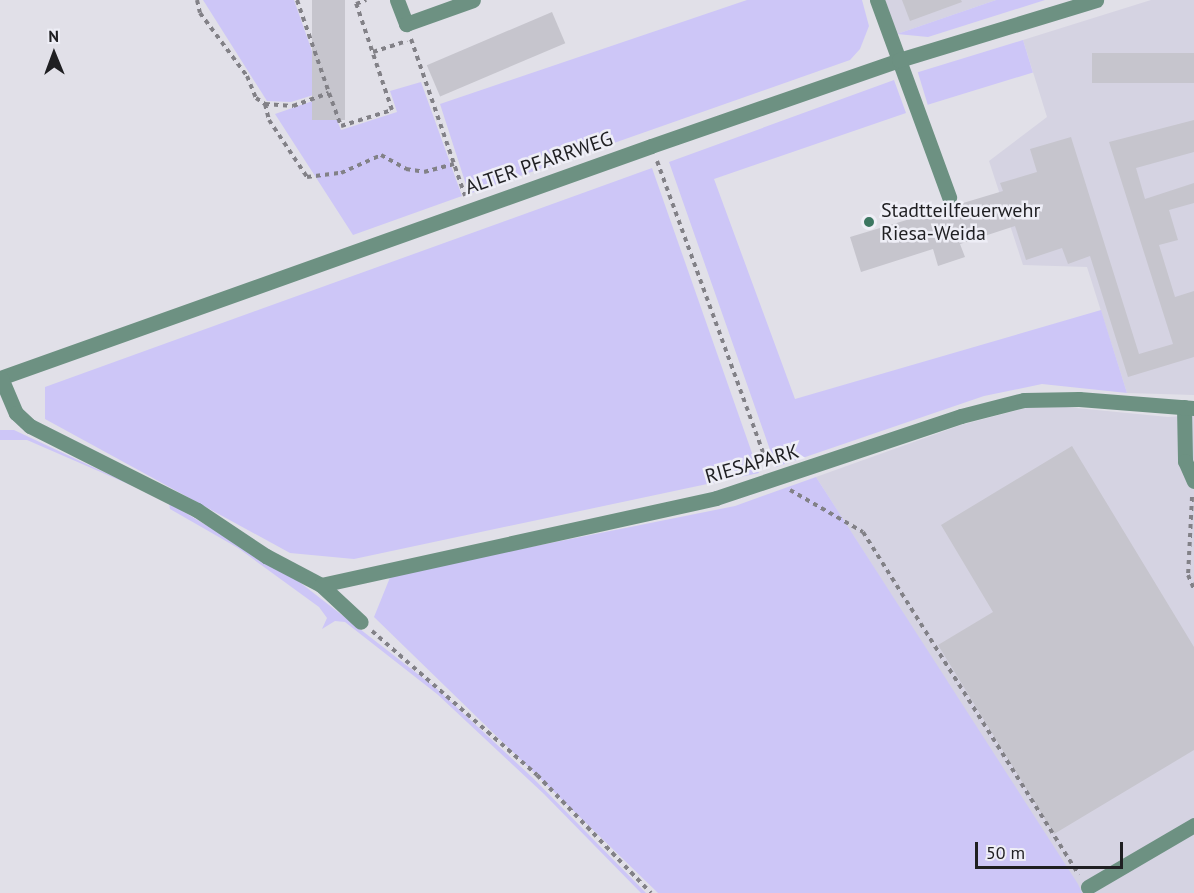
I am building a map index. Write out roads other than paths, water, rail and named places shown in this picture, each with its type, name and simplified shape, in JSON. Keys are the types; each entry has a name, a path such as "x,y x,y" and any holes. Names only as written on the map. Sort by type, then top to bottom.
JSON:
{"street":[{"path":"397,0 406,24 473,0"},
{"path":"877,0 949,197"},
{"name":"ALTER PFARRWEG","path":"0,378 899,60 1096,0"},
{"path":"0,378 16,413 30,426 197,510 266,556 321,585 361,622"},
{"name":"RIESAPARK","path":"321,585 666,510 773,481 961,416 1024,400 1079,399 1189,407"},
{"path":"1189,407 1185,461 1194,480"},
{"path":"1088,887 1194,825"}],"place":[{"name":"Stadtteilfeuerwehr Riesa-Weida","path":"869,222"}]}
